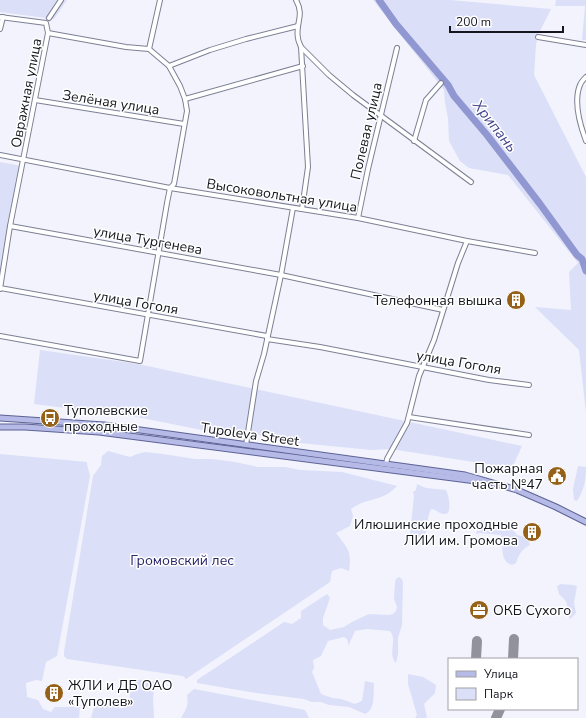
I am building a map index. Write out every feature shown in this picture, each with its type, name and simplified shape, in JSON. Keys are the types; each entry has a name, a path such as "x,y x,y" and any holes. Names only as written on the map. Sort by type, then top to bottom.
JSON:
{"main road":[{"name":"Tupoleva Street","path":"0,418 104,425 465,475 496,483 531,495 586,522"},
{"name":"Tupoleva Street","path":"0,427 25,427 99,432 496,483"}],"street":[{"path":"49,18 61,0"},
{"path":"149,48 160,0"},
{"path":"296,0 300,7 301,15 298,26 298,38 301,47 303,66 308,166 302,209"},
{"path":"0,29 1,17"},
{"name":"Овражная улица","path":"0,289 10,226 48,33 46,23 1,17"},
{"path":"169,66 210,50 298,26"},
{"path":"0,336 140,361 170,188 174,184 187,111 185,99 180,86 169,66 149,48 126,47 48,33"},
{"path":"538,37 586,45"},
{"path":"301,47 329,75 380,116 471,182"},
{"name":"Полевая улица","path":"358,218 380,116 397,48"},
{"path":"185,99 303,66"},
{"path":"586,77 580,84 577,100 579,118 586,141"},
{"path":"414,141 426,100 441,83"},
{"name":"Зелёная улица","path":"35,100 184,124"},
{"name":"Высоковольтная улица","path":"0,155 170,188 358,218 467,241 535,253"},
{"path":"246,445 256,381 281,275 293,208"},
{"name":"улица Тургенева","path":"10,226 281,275 443,310"},
{"path":"386,464 387,459 407,423 422,367 434,340 458,263 467,241"},
{"name":"улица Гоголя","path":"0,289 320,347 489,380 529,385"},
{"path":"409,416 529,435"}],"green space":[{"path":"0,0 67,0 54,19 0,12"},
{"path":"373,0 450,0 551,9 538,35 534,75 586,177 586,413 579,350 535,307 571,310 569,272 578,263 508,175 469,168 460,161 449,141 448,118 444,90"},
{"path":"556,0 586,0 586,40 582,40 585,6 555,6"},
{"path":"0,162 21,166 9,221 0,275"},
{"path":"40,350 138,364 522,446 512,468 391,449 371,450 270,440 247,429 243,434 216,433 137,417 34,404"},
{"name":"Громовский лес","path":"108,451 130,457 145,452 195,459 212,459 235,462 258,467 285,467 300,470 342,472 397,486 386,495 357,505 351,509 353,516 350,526 336,533 348,550 350,558 349,571 341,568 332,571 330,582 186,679 183,676 67,659 64,656 93,476 101,465 102,456"},
{"path":"0,454 87,462 90,476 57,656 46,662 42,681 36,680 26,683 27,697 38,700 43,709 51,712 55,707 80,707 79,718 0,718"},
{"path":"578,466 586,467 586,472 583,489 577,501 574,500 573,489"},
{"path":"417,484 426,488 446,490 449,499 448,513 443,514 431,509 428,516 425,536 421,541 417,541 412,538 410,534 414,496 413,492 416,490"},
{"path":"481,521 493,523 499,529 505,531 506,527 504,524 508,523 517,535 527,539 530,545 521,552 516,563 512,565 505,560 501,535 476,534"},
{"path":"399,577 402,579 403,583 402,625 398,638 398,654 396,663 392,655 393,639 390,631 367,629 355,631 349,646 347,639 344,637 328,641 321,656 313,660 314,668 312,672 321,694 355,704 362,701 365,681 374,683 374,696 369,712 365,714 349,707 197,683 197,680 284,622 292,624 301,618 301,611 327,594 330,598 323,618 323,625 330,630 344,627 369,614 393,614 397,607 394,599 395,583 396,579"},
{"path":"561,584 577,586 574,602 576,613 570,619 567,612 567,604 559,594 557,586"},
{"path":"408,674 423,677 436,685 435,693 424,704 427,718 415,718 417,715 408,684"},
{"path":"133,680 155,682 153,698 154,718 91,718 96,700 121,708 129,705"},
{"path":"194,689 305,710 309,718 181,718 186,710 188,699 187,695"}],"waterway":[{"name":"Хрипань","path":"379,0 396,24 448,85 454,96 487,135 540,204 577,255 582,259 586,271"}],"taxiway":[{"path":"513,658 514,639"},
{"path":"476,658 477,641"},
{"path":"496,718 500,710"}],"place":[{"name":"Телефонная вышка","path":"516,300"},
{"name":"Туполевские проходные","path":"50,418"},
{"name":"Пожарная часть №47","path":"557,476"},
{"name":"Илюшинские проходные ЛИИ им. Громова","path":"532,532"},
{"name":"ОКБ Сухого","path":"479,610"},
{"name":"ЖЛИ и ДБ ОАО «Туполев»","path":"54,693"}]}
